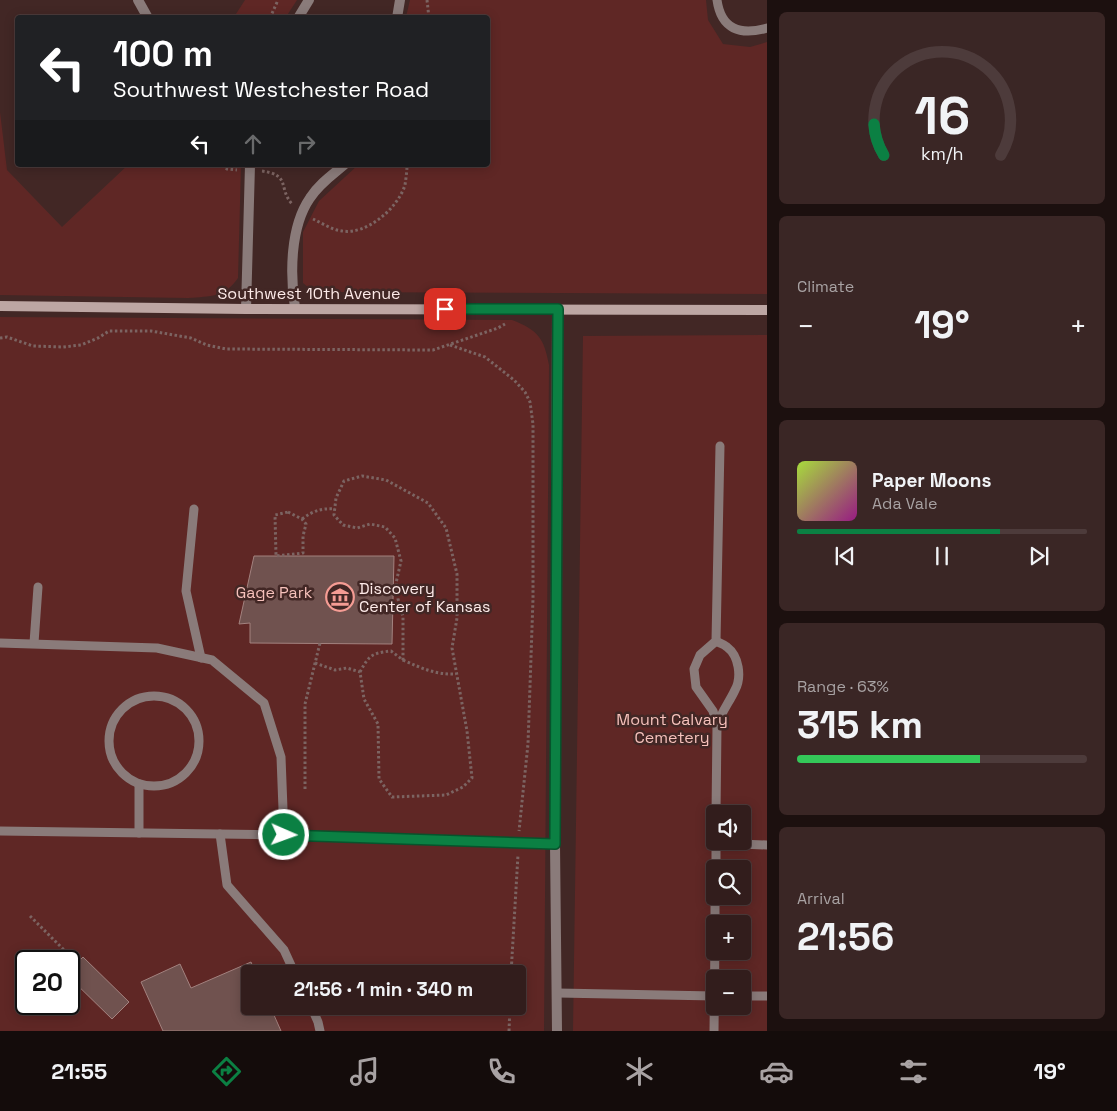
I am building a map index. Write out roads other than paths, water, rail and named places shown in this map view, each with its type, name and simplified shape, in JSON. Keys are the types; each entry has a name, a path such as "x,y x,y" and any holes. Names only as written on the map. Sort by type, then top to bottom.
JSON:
{"main road":[{"name":"Southwest 10th Avenue","path":"0,306 246,309 767,310"}],"street":[{"path":"138,0 146,15"},
{"path":"300,15 309,0"},
{"path":"398,15 400,0"},
{"path":"246,309 250,167"},
{"path":"295,308 293,258 296,234 302,212 323,182 342,167"},
{"path":"557,1031 555,844 558,309"}],"lane":[{"path":"716,0 718,11 723,21 735,29 748,31 767,28"},
{"path":"717,726 713,711 696,687 694,669 700,655 716,641 720,446"},
{"path":"194,509 186,591 201,658"},
{"path":"34,643 38,587"},
{"path":"716,641 727,647 736,658 739,677 736,688 720,714 717,726 716,805"},
{"path":"0,643 157,648 212,660 264,703 281,757 284,835"},
{"path":"154,696 170,698 183,706 194,718 199,733 199,749 194,764 184,776 170,784 154,787 139,784 126,778 116,767 110,754 108,740 110,726 117,714 127,704 140,698 154,696"},
{"path":"139,784 139,833"},
{"path":"0,831 284,835 555,844"},
{"path":"220,834 227,885 284,950 291,965"},
{"path":"751,844 767,845"},
{"path":"558,993 706,996"},
{"path":"751,996 767,996"},
{"path":"315,1015 320,1031"},
{"path":"714,1015 714,1031"}],"place":[{"name":"Discovery Center of Kansas","path":"340,597"}],"park label":[{"name":"Gage Park","path":"274,592"},
{"name":"Mount Calvary Cemetery","path":"672,728"}]}
